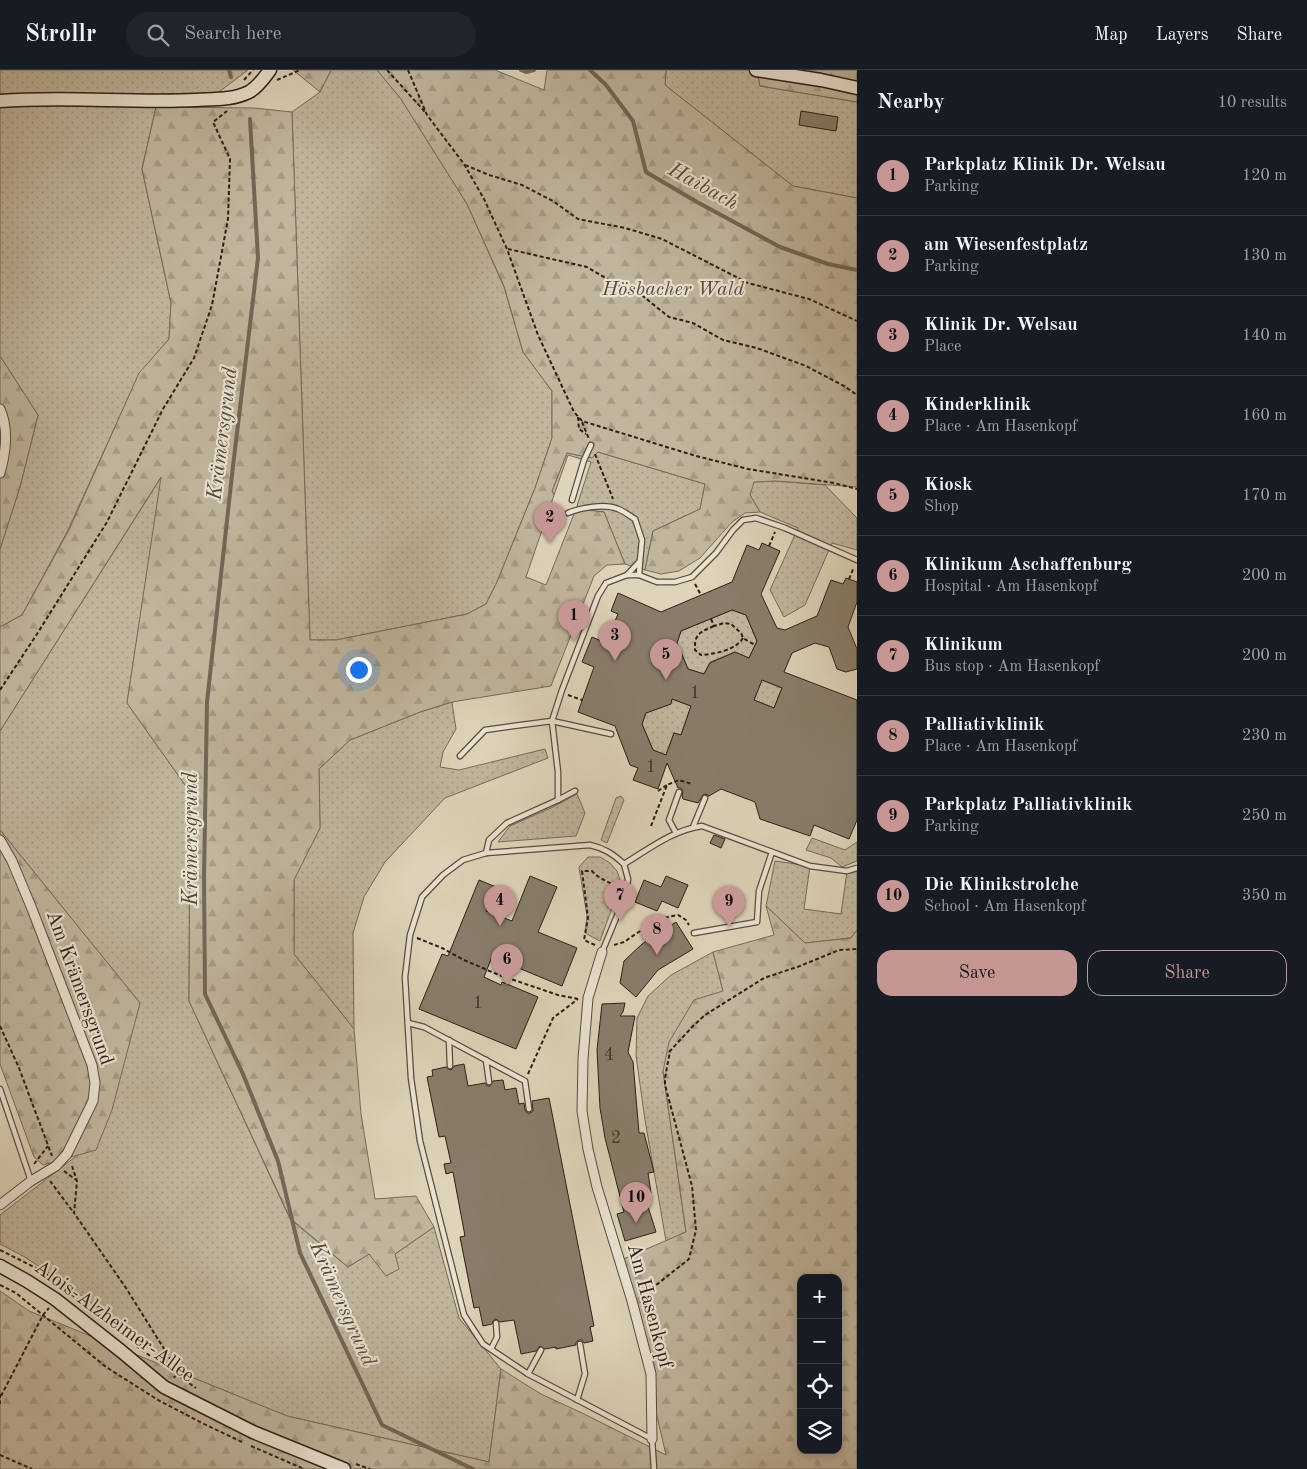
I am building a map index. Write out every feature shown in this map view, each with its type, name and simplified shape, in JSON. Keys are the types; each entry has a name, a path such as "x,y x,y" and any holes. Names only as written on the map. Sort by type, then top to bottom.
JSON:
{"street":[{"path":"0,101 40,99 174,101 229,98 249,92 261,83 270,70"},
{"path":"756,70 821,80 857,88"},
{"path":"0,409 4,418 6,452 0,473"},
{"name":"Am Krämersgrund","path":"0,840 12,861 32,909 92,1065 95,1083 92,1101 67,1154 56,1166 31,1181 0,1205"},
{"name":"Am Hasenkopf","path":"603,951 588,998 583,1059 582,1111 597,1187 632,1301 651,1374 652,1439"},
{"name":"Alois-Alzheimer-Allee","path":"0,1266 55,1300 164,1387 254,1432 348,1466"}],"lane":[{"path":"572,500 591,444"},
{"path":"568,513 598,506 617,508 636,519 642,540 639,575"},
{"path":"627,574 639,575 657,582 675,582 692,577 716,553 732,530 743,520 756,518 857,560"},
{"path":"558,800 558,772 552,721 561,693 598,596 606,584 627,574 640,561"},
{"path":"460,756 485,730 552,721 611,734"},
{"path":"486,853 489,840 507,823 575,791"},
{"path":"676,833 670,820 679,792"},
{"path":"694,827 705,798"},
{"path":"652,1439 528,1374 483,1344 464,1315 420,1141 411,1078 406,977 410,935 422,897 442,875 463,860 486,853 590,845 601,847 611,852 624,864 676,833 702,826 810,866 847,871 857,868"},
{"path":"694,933 756,922 759,891 772,852"},
{"name":"Am Hasenkopf","path":"603,951 626,894 628,879 624,864"},
{"path":"408,1023 424,1027 525,1081 529,1109"},
{"path":"449,1040 450,1066"},
{"path":"486,1060 489,1082"},
{"path":"0,1089 31,1181"},
{"path":"492,1349 497,1337 496,1323"},
{"path":"577,1400 584,1374 580,1344"},
{"path":"528,1374 541,1350"},
{"name":"Am Hasenkopf","path":"652,1439 654,1469"}],"path":[{"path":"261,83 280,80 300,70"},
{"path":"387,70 427,115 464,164 484,199 507,249 538,336 574,412 582,421 617,508"},
{"path":"408,70 427,115"},
{"path":"0,690 107,522 163,409 194,358 212,305 228,219 230,159 212,122 227,110"},
{"path":"464,164 489,175 522,185 553,200 578,219 625,228 662,239 748,283 809,299 857,321"},
{"path":"507,249 587,267 619,286 638,294 670,317 693,323 723,340 757,348 806,366 857,395"},
{"path":"578,416 579,429 588,436"},
{"path":"582,421 696,456 748,469 834,483 857,489"},
{"path":"769,546 778,526"},
{"path":"849,579 857,560"},
{"path":"692,577 700,595"},
{"path":"711,618 714,626"},
{"path":"743,638 740,644 712,654 701,655 695,650 694,642 698,634 724,622 732,624 741,633 743,638 755,645"},
{"path":"561,693 582,700"},
{"path":"658,791 666,785 679,780 692,784"},
{"path":"651,826 666,785"},
{"path":"584,940 588,918 582,871 592,871 599,878 613,884 626,894"},
{"path":"603,951 624,942 658,919 678,915 686,920 694,933"},
{"path":"410,935 499,975 558,995 579,999 553,1018 525,1081"},
{"path":"632,1301 640,1298 689,1259 696,1230 692,1186 665,1086 670,1052 705,1015 764,978 840,950 857,949"},
{"path":"0,1026 19,1068 56,1166"},
{"path":"67,1154 77,1181 74,1213"},
{"path":"44,1173 126,1288 172,1360 177,1375"},
{"path":"0,1250 44,1272 104,1321"},
{"path":"0,1404 0,1395 44,1315 55,1300"},
{"path":"135,1346 197,1389"},
{"path":"164,1387 177,1375"},
{"path":"0,1456 32,1469"},
{"path":"348,1466 370,1469"}],"green space":[{"path":"0,70 248,70 215,95 48,93 0,96"},
{"path":"293,70 331,70 320,92"},
{"path":"331,70 377,70 401,99 467,204 504,287 523,352 552,391 552,438 535,488 497,582 486,604 467,614 336,640 310,640 292,112 320,92"},
{"name":"Hösbacher Wald","path":"377,70 495,70 544,90 547,70 666,70 665,85 793,186 857,198 857,487 776,481 754,482 750,495 760,512 745,513 732,522 700,558 679,571 661,574 645,570 653,531 700,509 705,484 598,452 592,458 567,453 552,491 554,495 526,577 546,585 576,509 604,512 625,564 607,565 594,576 551,686 452,702 420,712 350,740 319,769 320,828 294,880 294,954 354,1029 361,1114 375,1199 416,1196 434,1227 395,1254 399,1269 386,1276 369,1254 348,1267 290,1218 189,1001 190,792 127,703 161,477 0,731 0,627 22,615 69,530 139,373 169,339 171,303 142,169 156,107 254,108 292,112 310,640 336,640 467,614 486,604 497,582 535,488 552,438 552,391 523,352 504,286 467,204 401,99"},
{"path":"666,70 757,70 760,86 857,102 857,198 793,186 665,85"},
{"path":"757,70 857,70 857,102 760,86"},
{"path":"81,105 156,107 142,169 171,303 169,339 139,374 68,530 22,615 0,627 0,549 20,487 38,415 0,356 0,106"},
{"path":"0,356 38,415 20,487 0,549"},
{"path":"598,452 705,484 700,509 653,531 645,570 625,564 604,512 576,509 591,462 568,455 554,495 552,491 567,453 592,458"},
{"path":"162,476 127,703 190,792 189,1001 290,1219 348,1267 369,1254 395,1254 434,1227 459,1318 501,1369 489,1462 287,1416 179,1372 68,1285 23,1256 0,1244 0,1215 79,1154 96,1149 140,1003 0,830 0,731"},
{"path":"776,481 825,485 857,518 857,550 832,543 805,605 784,617 770,590 798,528 760,512 750,495 753,482"},
{"path":"732,610 746,615 757,641 749,658 735,652 710,662 704,674 688,669 677,643 681,631"},
{"path":"762,680 782,688 774,708 754,700"},
{"path":"672,699 691,706 681,735 674,733 666,755 653,750 642,724 646,713 670,704"},
{"path":"452,702 456,729 443,752 440,767 459,770 545,749 548,758 445,798 385,862 364,897 353,933 354,1029 294,954 294,879 320,828 319,769 350,740 420,712"},
{"path":"577,794 585,813 576,836 498,842 510,826"},
{"path":"621,796 624,800 607,843 601,840 616,798"},
{"path":"0,830 140,1003 112,1110 96,1150 43,1165 34,1157 0,1064"},
{"path":"812,838 845,850 857,842 857,861 842,867 831,858 806,850"},
{"path":"588,857 600,857 610,863 617,871 621,883 600,941 585,933 587,916 579,867"},
{"path":"775,861 810,866 804,909 841,914 847,871 857,871 857,930 851,938 805,943 766,906"},
{"path":"766,906 805,943 851,938 857,930 857,1469 0,1469 0,1291 29,1311 287,1416 489,1462 501,1369 541,1394 666,1455 621,1260 686,1232 663,1071 669,1042 694,1000 723,991 713,952 774,935"},
{"path":"713,952 723,991 663,1071 686,1232 666,1241 636,1056 637,1018 648,996 671,975"}],"building":[{"path":"801,111 838,117 836,131 799,125"},
{"path":"762,543 780,551 761,594 777,628 785,630 817,616 831,580 843,584 846,578 857,582 857,602 848,627 857,649 857,669 846,672 837,669 829,647 815,643 792,653 784,672 857,700 857,820 849,839 814,825 810,836 760,819 755,802 721,789 709,796 703,795 698,803 683,799 683,791 681,788 678,788 667,763 658,789 633,780 638,768 630,765 615,726 578,712 594,667 582,662 592,637 606,643 618,614 611,611 618,593 661,612 732,582 747,545 759,550","holes":["732,610 746,615 757,641 749,658 735,652 710,663 704,674 688,669 677,643 681,631","762,680 782,688 774,708 754,700","672,699 691,706 681,735 674,733 666,755 653,750 642,724 646,713 671,704"]},
{"path":"714,835 725,839 721,848 710,843"},
{"path":"530,876 557,887 538,932 577,948 562,986 492,957 484,977 501,985 502,982 538,997 516,1049 419,1009 442,954 448,956 479,880 496,887 486,911 512,921"},
{"path":"666,876 688,885 678,908 662,901 657,911 635,902 644,880 661,887"},
{"path":"676,922 693,949 658,970 636,997 620,983 624,961 642,944"},
{"path":"625,1003 620,1016 635,1016 628,1052 633,1062 639,1133 644,1133 654,1172 648,1173 651,1193 644,1194 656,1232 625,1241 617,1214 624,1212 605,1138 600,1108 597,1050 602,1004"},
{"path":"464,1064 468,1086 485,1083 487,1086 490,1086 493,1081 503,1080 505,1090 516,1088 519,1104 524,1103 527,1113 533,1111 532,1101 549,1098 594,1326 590,1327 593,1341 584,1343 582,1340 579,1340 576,1342 576,1345 556,1349 556,1347 545,1349 540,1346 536,1351 521,1354 514,1320 500,1322 495,1319 492,1324 483,1326 479,1307 474,1308 460,1237 465,1236 453,1172 446,1174 444,1164 451,1163 445,1136 439,1137 427,1077 433,1076 432,1070 446,1067 451,1070 454,1066"}],"waterway":[{"name":"Krämersgrund","path":"229,70 231,77"},
{"name":"Haibach","path":"521,70 526,72 534,70"},
{"name":"Haibach","path":"590,70 606,85 633,121 646,172 780,247 828,264 857,270"},
{"name":"Krämersgrund","path":"250,119 258,258 207,702 204,878 205,994 243,1074 278,1161 300,1253 382,1425 473,1469"}],"place":[{"name":"am Wiesenfestplatz","path":"550,543"},
{"name":"Parkplatz Klinik Dr. Welsau","path":"574,641"},
{"name":"Klinik Dr. Welsau","path":"615,661"},
{"name":"Kiosk","path":"666,680"},
{"name":"Klinikum","path":"620,921"},
{"name":"Kinderklinik","path":"500,926"},
{"name":"Parkplatz Palliativklinik","path":"729,927"},
{"name":"Palliativklinik","path":"657,955"},
{"name":"Klinikum Aschaffenburg","path":"507,985"},
{"name":"Die Klinikstrolche","path":"636,1223"}]}
